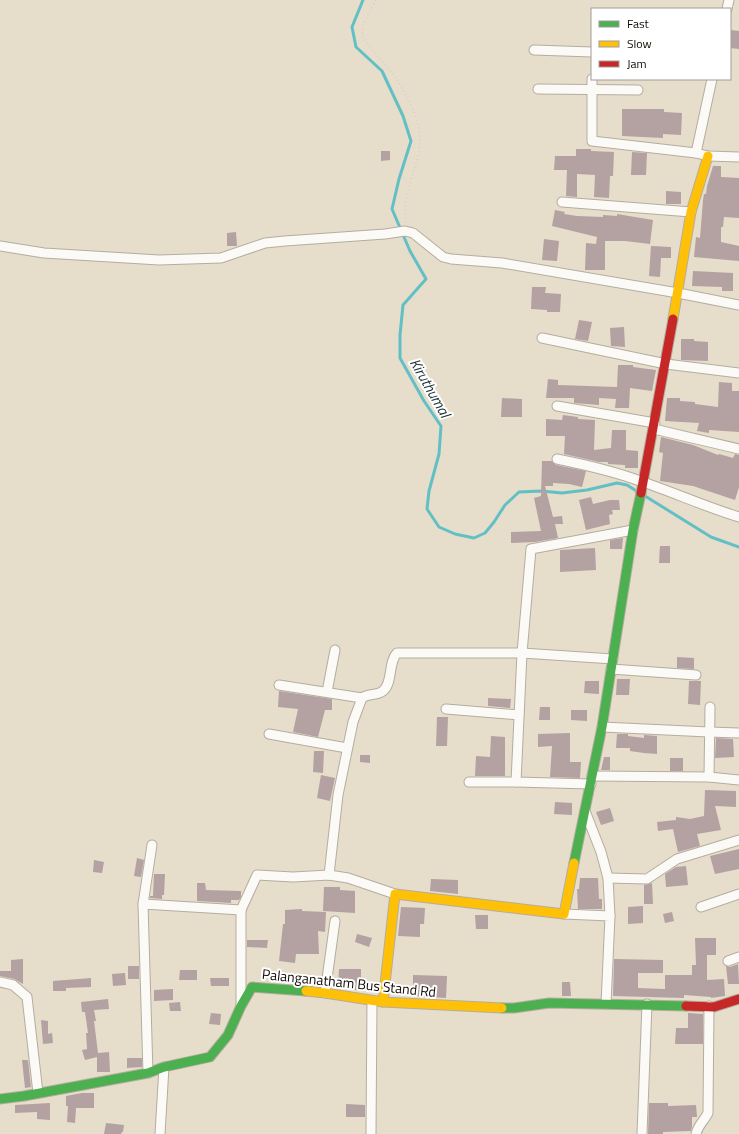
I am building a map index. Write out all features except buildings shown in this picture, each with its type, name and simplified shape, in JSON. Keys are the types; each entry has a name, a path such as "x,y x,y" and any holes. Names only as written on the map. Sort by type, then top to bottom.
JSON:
{"street":[{"path":"534,50 591,52"},
{"path":"592,80 592,141 696,153 708,156 739,157"},
{"path":"696,153 712,80"},
{"path":"538,89 638,90"},
{"path":"564,914 602,727 632,530 637,516 655,426 691,212 708,156"},
{"path":"562,202 691,212"},
{"path":"0,246 44,253 159,260 221,258 265,243 408,232 422,240 435,252 443,257 451,259 502,263 739,305"},
{"path":"542,338 666,364 739,373"},
{"path":"556,406 655,426 739,450"},
{"path":"556,459 595,466 642,486 739,517"},
{"path":"516,782 522,653 531,549 632,530"},
{"path":"327,692 335,650"},
{"path":"329,875 338,795 353,722 362,698 366,695 382,692 385,688 390,675 393,658 397,653 522,653 613,659"},
{"path":"611,669 696,675"},
{"path":"279,685 362,698"},
{"path":"709,777 710,707"},
{"path":"446,709 519,715"},
{"path":"602,727 739,733"},
{"path":"269,734 347,748"},
{"path":"469,782 709,777 739,780"},
{"path":"585,811 602,852 608,878 610,916 606,1004"},
{"path":"608,878 647,879 677,859 739,840"},
{"path":"148,1073 142,904 152,845"},
{"path":"241,1006 240,910 257,875 293,877 329,875 359,881 383,891 395,894 564,914 610,916"},
{"path":"383,1002 395,894"},
{"path":"701,907 739,894"},
{"path":"142,904 240,910"},
{"path":"325,993 334,921"},
{"path":"728,961 739,957"},
{"path":"0,982 13,985 27,997 38,1093"},
{"name":"Palanganatham Bus Stand Rd","path":"0,1099 148,1073 164,1067 210,1057 228,1036 241,1006 252,987 325,993 383,1002 487,1008 514,1008 549,1003 714,1006 739,999"},
{"path":"371,1134 372,1001"},
{"path":"642,1134 647,1004"},
{"path":"696,1134 698,1126 705,1120 708,1113 709,1006"},
{"path":"160,1134 164,1067"}],"path":[{"path":"376,0 363,24 362,36 392,72 406,94 416,117 420,136 419,155 406,197 404,211 408,232"}],"waterway":[{"name":"Kiruthumal","path":"363,0 352,27 356,47 382,71 403,116 411,141 399,179 392,209 410,251 426,279 403,305 400,335 400,358 424,401 441,426 439,454 429,491 427,509 439,527 455,534 474,538 485,533 505,505 519,492 541,491 562,493 587,490 617,483 627,485 638,492"},
{"name":"Kiruthumal","path":"645,496 711,537 739,547"}],"traffic: fast":[{"path":"574,863 602,727 633,530 641,493"},
{"path":"0,1099 148,1073 164,1067 210,1057 228,1035 241,1006 252,987 306,991"},
{"path":"502,1008 514,1008 549,1003 686,1006"}],"traffic: slow":[{"path":"673,319 691,212 708,156"},
{"path":"383,1002 395,894 564,914 574,863"},
{"path":"306,991 383,1002 502,1008"}],"traffic: jam":[{"path":"641,493 673,319"},
{"path":"686,1006 714,1007 739,999"}]}
